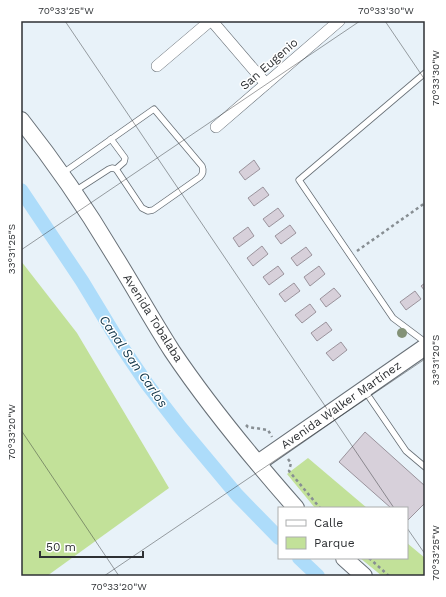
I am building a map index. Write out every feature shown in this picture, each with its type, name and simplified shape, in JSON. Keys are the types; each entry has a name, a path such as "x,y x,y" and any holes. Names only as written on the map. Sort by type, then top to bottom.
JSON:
{"street":[{"path":"157,66 211,21 266,84"},
{"name":"San Eugenio","path":"216,127 339,21"},
{"name":"Avenida Tobalaba","path":"21,120 74,192 173,352 205,397 295,507"},
{"name":"Avenida Walker Martínez","path":"258,463 425,347"},
{"path":"345,559 364,576"}],"lane":[{"path":"425,73 299,180 394,318 425,342"},
{"path":"61,174 154,109 202,166 203,172 200,177 152,210 148,211 142,208 116,169"},
{"path":"74,192 109,169 116,169 124,162 125,158 111,139"},
{"path":"363,390 406,450 425,467"}],"path":[{"path":"350,255 425,203"},
{"path":"243,423 248,427 268,430 291,463 289,471 319,507"},
{"path":"370,559 389,576"}],"green space":[{"path":"21,261 77,333 169,488 47,576 21,576"},
{"path":"308,458 366,507 314,507 287,474"},
{"path":"408,544 425,558 425,576 382,576 361,559 408,559"}],"building":[{"path":"254,160 260,169 245,180 239,172"},
{"path":"263,187 269,195 254,206 248,198"},
{"path":"278,208 284,216 269,227 263,219"},
{"path":"290,225 296,233 281,244 275,236"},
{"path":"248,227 254,236 239,247 233,238"},
{"path":"262,246 268,254 253,266 247,258"},
{"path":"306,247 312,255 297,266 291,258"},
{"path":"278,266 284,274 269,285 263,277"},
{"path":"319,266 325,274 310,286 304,277"},
{"path":"294,283 300,291 285,302 279,294"},
{"path":"425,283 425,291 421,286"},
{"path":"334,288 341,296 326,307 320,299"},
{"path":"415,291 421,299 406,310 400,302"},
{"path":"310,304 316,312 302,323 295,315"},
{"path":"326,322 332,330 317,341 311,333"},
{"path":"341,342 347,350 333,361 326,353"},
{"path":"365,432 425,486 425,503 408,520 408,507 390,507 339,462"}],"waterway":[{"name":"Canal San Carlos","path":"21,190 82,281 122,347 147,384 181,428 237,495 278,537"},
{"name":"Canal San Carlos","path":"300,559 318,576"}]}
